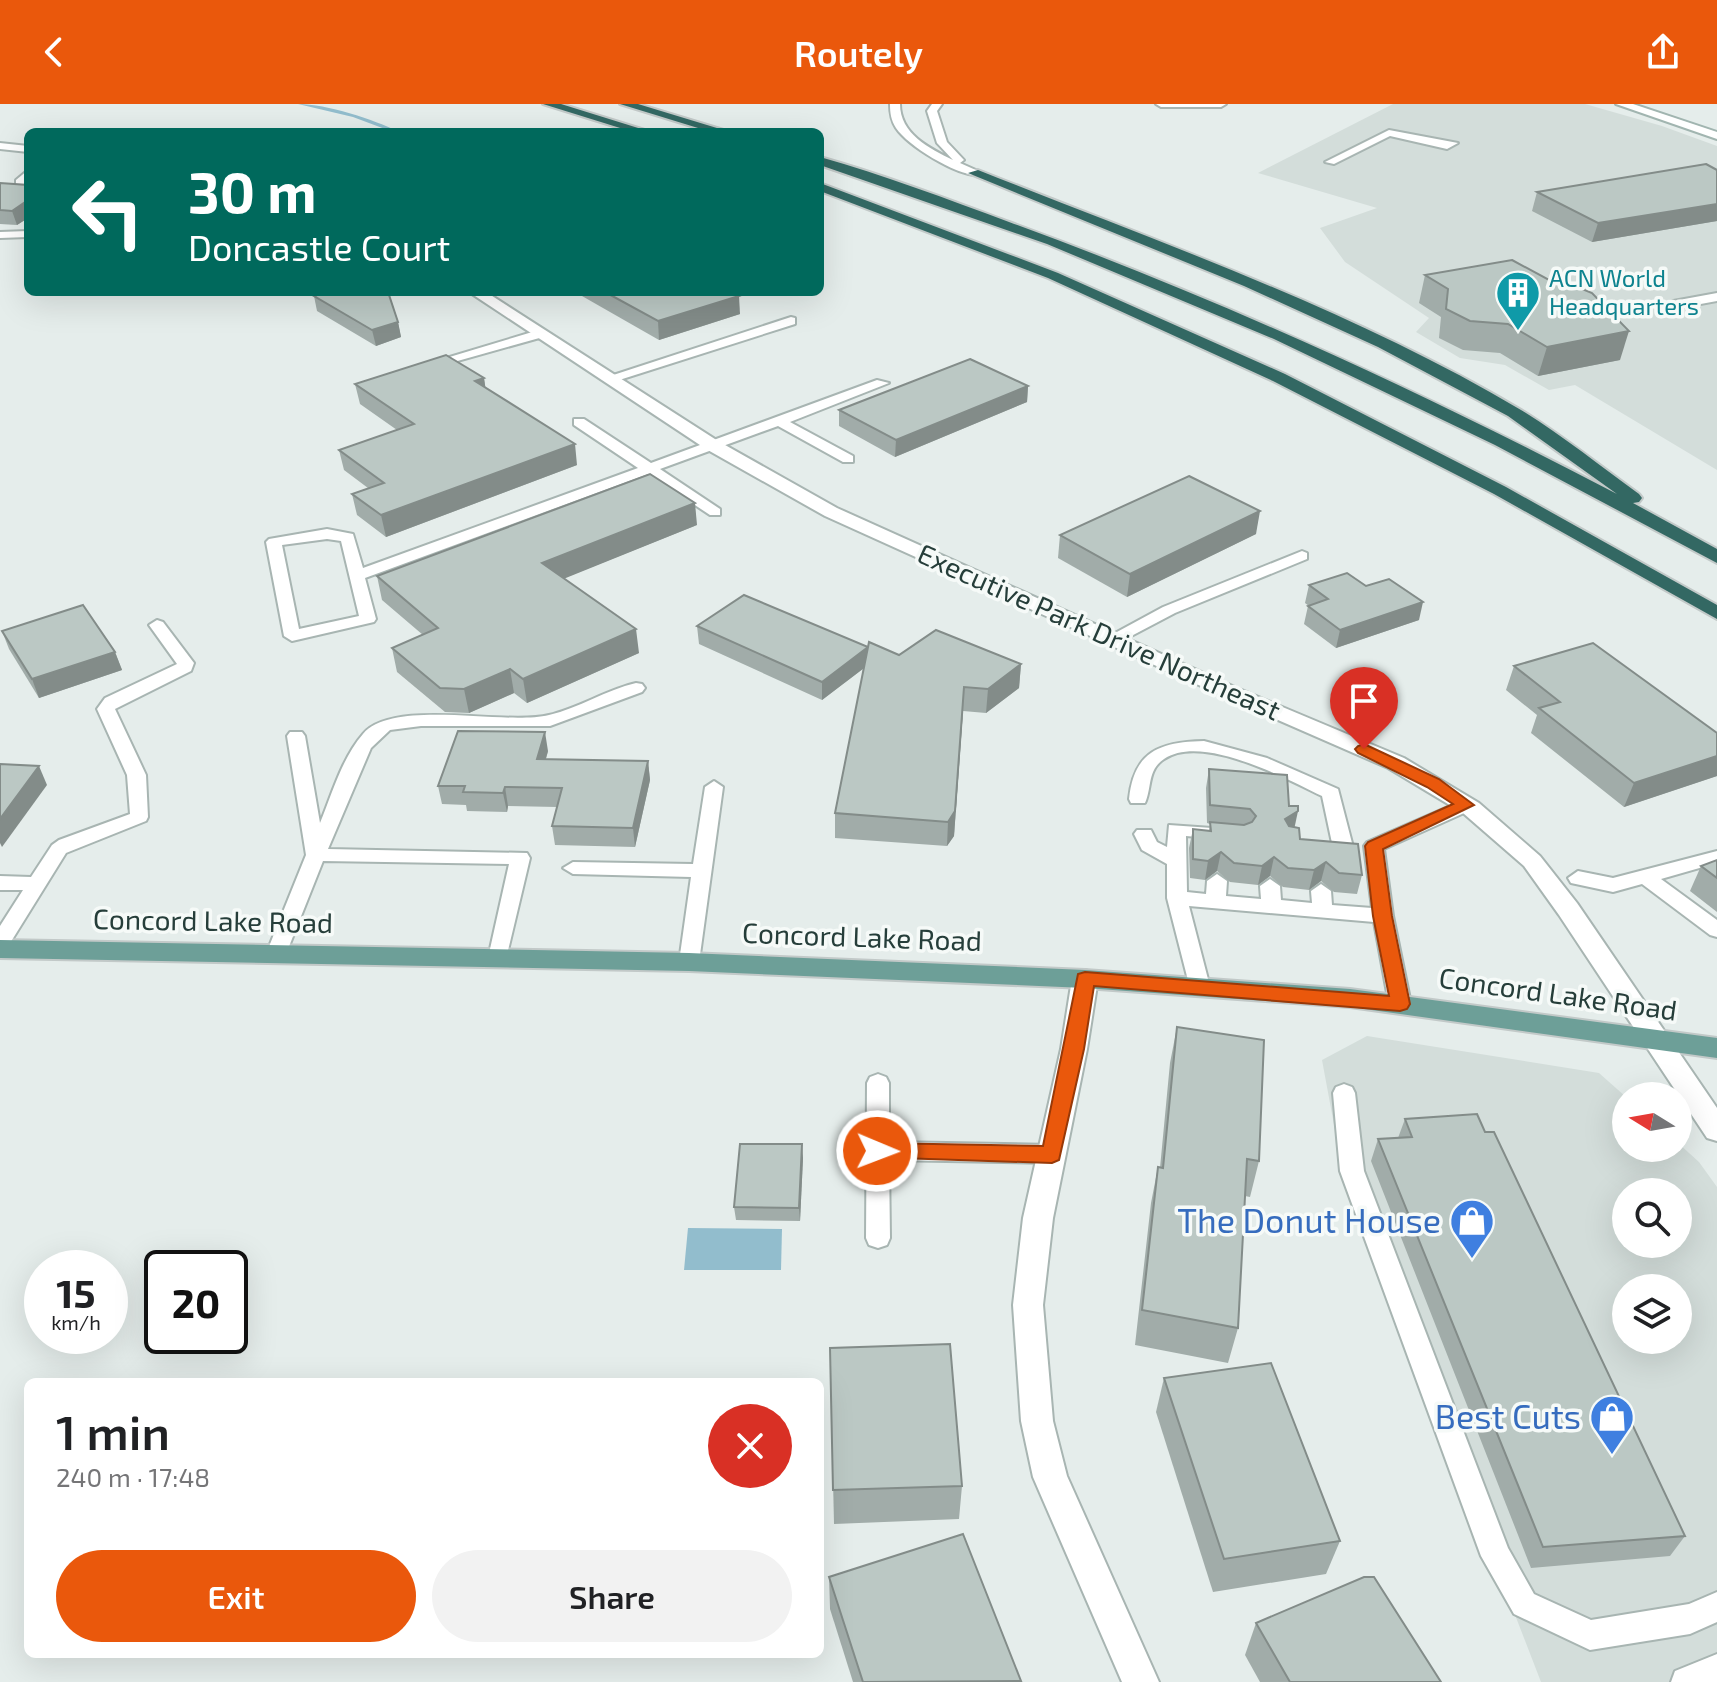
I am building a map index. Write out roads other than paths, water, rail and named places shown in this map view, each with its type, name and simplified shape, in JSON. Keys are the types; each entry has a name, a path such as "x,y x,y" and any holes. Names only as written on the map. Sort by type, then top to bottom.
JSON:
{"highway":[{"path":"549,104 631,128"},
{"path":"626,104 710,128"},
{"path":"824,162 1068,249 1291,342 1468,427 1713,555"},
{"path":"974,173 1209,267 1402,355 1515,414 1713,555"},
{"path":"824,188 946,232 1207,342 1453,464 1717,613"}],"main road":[{"name":"Concord Lake Road","path":"0,946 689,962 1085,979 1400,1004 1717,1048"}],"street":[{"path":"1622,104 1717,136"},
{"name":"Executive Park Drive Northeast","path":"482,296 712,445 831,512 1396,763 1466,805 1532,861 1568,909 1717,1130"},
{"path":"1668,306 1717,297"},
{"path":"1085,979 1074,1049 1038,1218 1028,1305 1037,1421 1050,1477 1141,1682"}],"lane":[{"path":"895,104 893,109 898,123 909,137 933,154 974,173"},
{"path":"937,104 932,111 937,134 942,143 974,173"},
{"path":"1161,104 1221,104"},
{"path":"1330,162 1389,133 1450,144 1433,154"},
{"path":"0,146 24,149"},
{"path":"0,235 24,234"},
{"path":"608,379 791,321"},
{"path":"425,366 539,334"},
{"path":"357,576 882,383"},
{"path":"777,420 848,459"},
{"path":"579,422 715,512"},
{"path":"327,534 348,537 357,576 368,619 292,636 274,542 327,534"},
{"path":"1112,639 1169,610 1302,556"},
{"path":"0,946 59,849 139,817 140,794 134,772 106,709 111,702 185,667 186,663 157,625"},
{"path":"276,954 362,747 371,735 385,725 421,721 550,721 636,688"},
{"path":"296,736 316,855"},
{"path":"1138,799 1142,774 1155,758 1174,749 1194,746 1241,753 1331,793 1342,843"},
{"path":"689,962 714,787"},
{"path":"1318,841 1374,846 1466,805"},
{"path":"1199,987 1177,898 1176,829 1216,842 1239,835"},
{"path":"1144,834 1149,846 1177,861"},
{"path":"1374,846 1383,916 1400,1004"},
{"path":"316,855 520,858 498,958"},
{"path":"1578,878 1613,885 1717,857"},
{"path":"573,868 702,871"},
{"path":"1646,877 1717,930"},
{"path":"0,883 37,884"},
{"path":"1177,898 1216,891 1322,901 1383,916"},
{"path":"878,1083 878,1238"},
{"path":"1344,1093 1352,1171 1496,1556 1524,1604 1590,1635 1690,1619 1717,1607"},
{"path":"877,1151 1052,1154"},
{"path":"1686,1682 1717,1669"}],"water":[{"path":"688,1228 782,1229 781,1270 684,1270"}],"waterway":[{"path":"300,104 354,116 386,128"}],"place":[{"name":"ACN World Headquarters","path":"1518,332"},
{"name":"The Donut House","path":"1472,1260"},
{"name":"Best Cuts","path":"1612,1456"}]}
